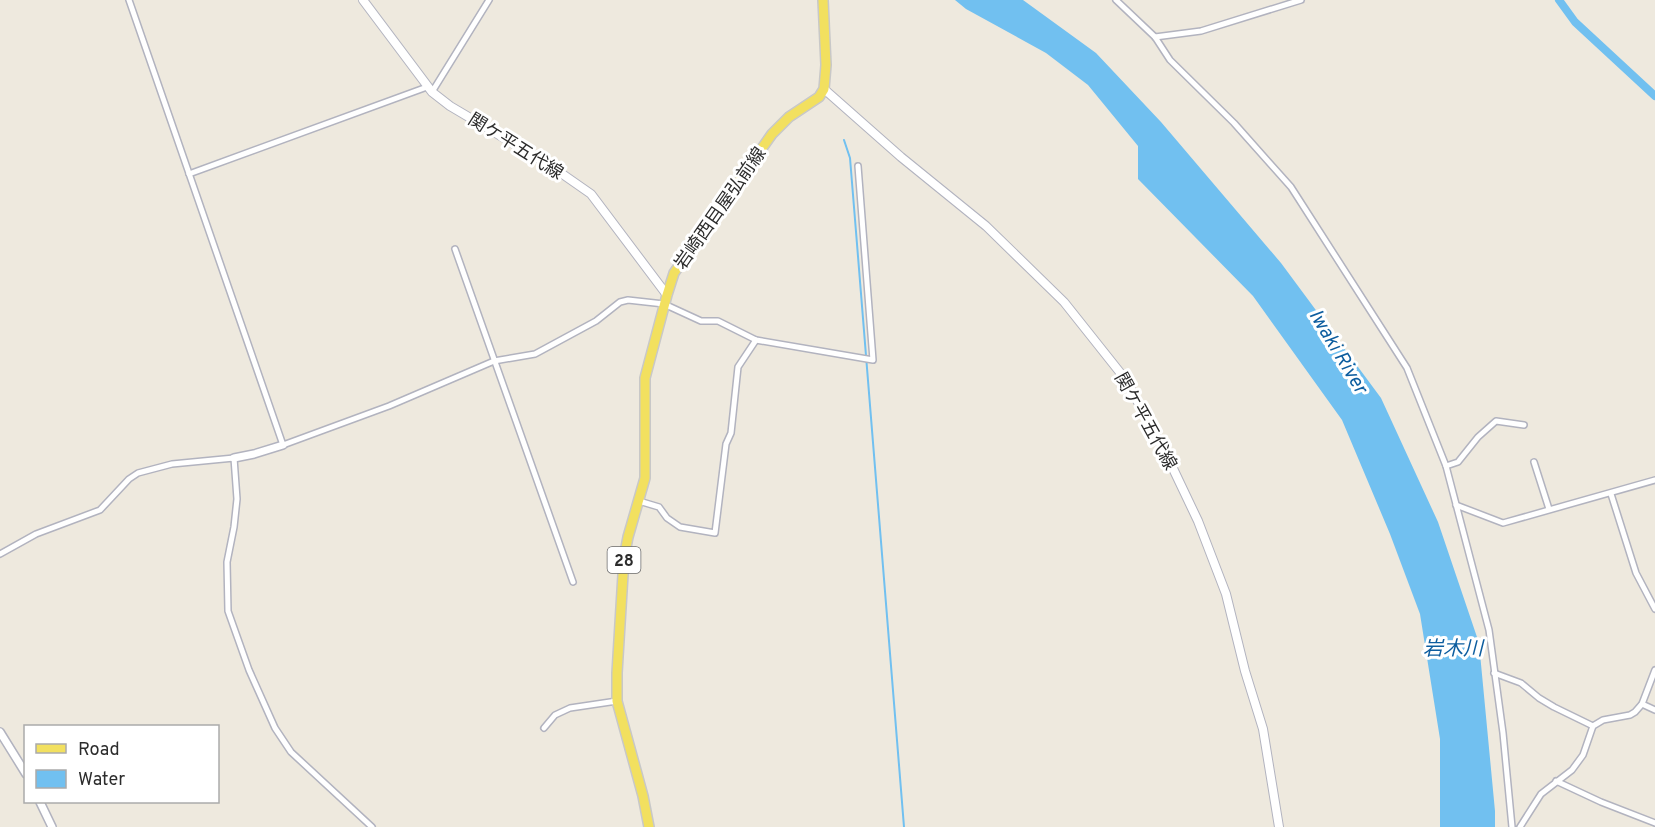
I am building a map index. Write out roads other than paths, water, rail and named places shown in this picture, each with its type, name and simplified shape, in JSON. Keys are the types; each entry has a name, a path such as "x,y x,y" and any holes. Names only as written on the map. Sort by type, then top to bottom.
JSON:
{"main road":[{"name":"関ケ平五代線","path":"363,0 430,90 450,106 548,164 591,194 665,299"},
{"path":"823,0 826,65 824,89"},
{"name":"関ケ平五代線","path":"824,89 901,157 986,226 1064,302 1126,380 1168,458 1193,511 1226,594 1245,671 1263,729 1279,827"},
{"name":"岩崎西目屋弘前線","path":"649,827 643,796 617,701 617,647 624,558 646,468 643,393 645,378 665,299 678,266 772,134 789,117 819,97 824,89"}],"street":[{"path":"129,0 282,445"},
{"path":"189,174 430,90 489,0"},
{"path":"1116,0 1155,37 1170,60 1234,123 1291,187 1407,368 1446,466 1489,630 1512,827"},
{"path":"1155,37 1200,31 1301,0"},
{"path":"0,554 36,534 100,510 129,479 138,473 172,464 234,458 282,445 389,406 494,361 535,354 596,321 620,302 628,300 665,299 701,321 718,321 756,340 873,360 858,166"},
{"path":"455,249 573,582"},
{"path":"639,501 659,507 667,518 681,527 715,533 726,444 731,433 738,367 756,340"},
{"path":"1446,466 1458,462 1496,421 1524,425"},
{"path":"234,458 237,499 227,562 228,611 249,670 275,728 291,752 372,827"},
{"path":"1534,462 1549,508"},
{"path":"1456,505 1503,523 1549,508 1611,494 1655,480"},
{"path":"1611,494 1636,573 1655,609"},
{"path":"1520,827 1541,794 1572,770 1583,755 1593,726 1603,720 1630,715 1642,704 1655,670"},
{"path":"1494,673 1521,683 1554,707 1593,726"},
{"path":"544,728 555,715 570,708 617,701"},
{"path":"1642,704 1655,710"},
{"path":"0,732 24,771"},
{"path":"1556,781 1600,802 1655,823"},
{"path":"41,803 52,827"}],"water":[{"name":"岩木川","path":"955,0 1023,0 1096,53 1161,122 1281,263 1381,398 1438,522 1479,643 1495,827 1440,827 1440,739 1420,614 1390,534 1342,420 1253,296 1138,179 1138,146 1088,85 1046,53 966,9"}],"waterway":[{"path":"1559,0 1575,22 1655,96"},
{"path":"844,140 850,158 904,827"}],"water label":[{"name":"Iwaki River","path":"1339,351"}]}
